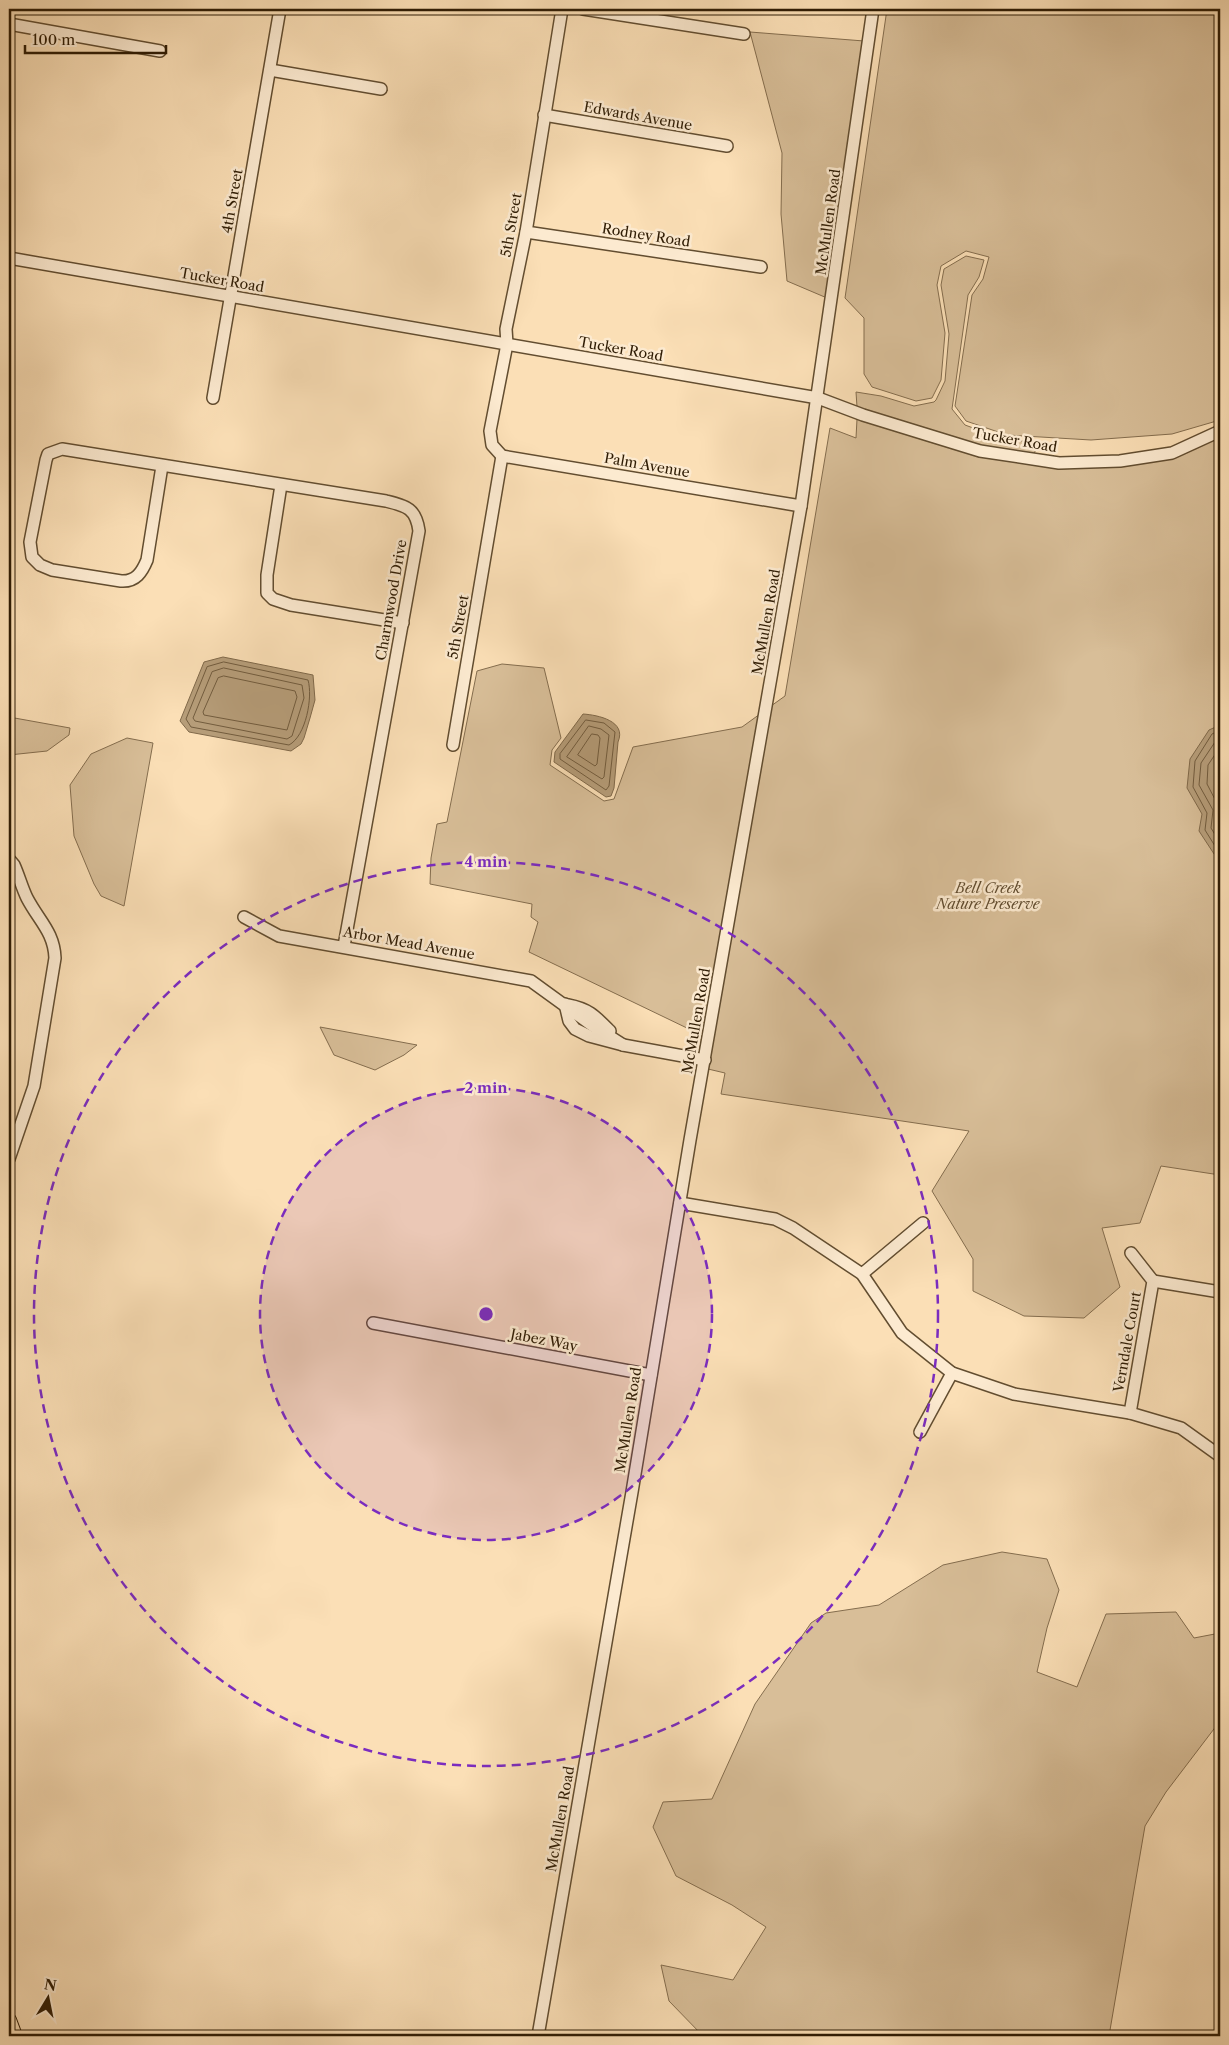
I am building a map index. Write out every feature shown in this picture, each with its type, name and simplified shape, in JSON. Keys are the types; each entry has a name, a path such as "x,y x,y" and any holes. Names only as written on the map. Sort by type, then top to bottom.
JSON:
{"main road":[{"path":"9,2020 15,2036"}],"street":[{"name":"4th Street","path":"213,398 280,9"},
{"name":"5th Street","path":"453,745 502,456 492,445 490,431 507,344 506,330 526,232 562,9"},
{"path":"583,9 744,34"},
{"name":"McMullen Road","path":"538,2036 690,1140 801,506 873,9"},
{"path":"9,24 160,51"},
{"path":"270,70 381,89"},
{"name":"Edwards Avenue","path":"544,115 727,146"},
{"name":"Rodney Road","path":"526,232 761,267"},
{"name":"Tucker Road","path":"9,258 818,398 863,415 980,451 1059,463 1120,461 1172,453 1220,431"},
{"name":"Charmwood Drive","path":"162,466 147,560 143,571 137,577 131,581 121,581 52,570 40,565 32,556 30,542 48,454 55,450 70,448 162,466 401,505 409,508 415,515 419,531 344,946"},
{"name":"Palm Avenue","path":"502,456 801,506"},
{"path":"281,485 266,575 267,593 273,599 291,605 403,623"},
{"path":"9,859 14,865 34,910 51,934 55,945 55,958 34,1086 9,1159"},
{"name":"Arbor Mead Avenue","path":"244,917 279,936 520,977 538,984 565,1004 583,1008 596,1016 623,1045"},
{"path":"565,1004 570,1021 575,1029 589,1036 623,1045 705,1060"},
{"path":"680,1203 776,1219 793,1228 862,1274 902,1333 952,1373 1014,1394 1130,1413 1181,1428 1220,1456"},
{"path":"862,1274 923,1223"},
{"name":"Verndale Court","path":"1130,1413 1153,1281 1131,1253"},
{"path":"1153,1281 1220,1292"},
{"name":"Jabez Way","path":"373,1323 651,1375"},
{"path":"920,1432 952,1373"}],"green space":[{"path":"887,9 1220,9 1220,420 1172,434 1091,440 1007,435 966,421 955,406 972,295 983,279 989,257 966,251 941,266 937,285 945,333 941,380 932,398 916,401 872,387 864,374 864,318 845,298"},
{"path":"750,32 864,41 827,298 787,281 781,214 782,153"},
{"path":"966,256 984,260 979,277 968,295 952,409 965,425 1006,440 1039,442 1034,454 981,446 857,407 856,392 881,396 914,406 936,400 945,381 949,334 941,285 944,269"},
{"name":"Bell Creek Nature Preserve","path":"857,419 978,456 1059,469 1120,466 1220,437 1220,1175 1161,1166 1140,1223 1102,1228 1120,1287 1084,1318 1024,1316 973,1291 973,1259 932,1191 969,1131 721,1094 725,1073 708,1069 771,706 785,696 830,428 856,438"},
{"path":"502,664 544,668 561,738 552,750 550,765 604,801 614,799 633,747 742,727 760,714 701,1053 691,1052 694,1034 689,1029 529,952 538,922 531,917 532,904 430,884 431,858 437,824 447,822 477,671"},
{"path":"9,717 70,728 69,735 47,751 9,755"},
{"path":"127,738 153,743 124,906 101,896 94,884 74,836 70,785 91,754"},
{"path":"320,1027 417,1045 404,1055 375,1070 334,1055"},
{"path":"1002,1552 1047,1559 1059,1590 1047,1628 1037,1672 1077,1687 1106,1614 1176,1612 1194,1638 1220,1633 1220,1721 1166,1792 1145,1826 1109,2036 703,2036 669,2001 661,1965 733,1980 766,1927 732,1905 676,1876 653,1827 663,1802 712,1799 755,1704 811,1623 826,1613 879,1605 943,1565"}],"water":[{"path":"223,657 313,675 315,700 301,744 291,751 189,732 180,721 204,662"},
{"path":"583,714 610,720 618,729 620,735 614,788 611,796 606,797 554,762 555,752"},
{"path":"1220,725 1220,860 1218,860 1199,831 1202,814 1187,788 1190,759 1209,730"}]}
